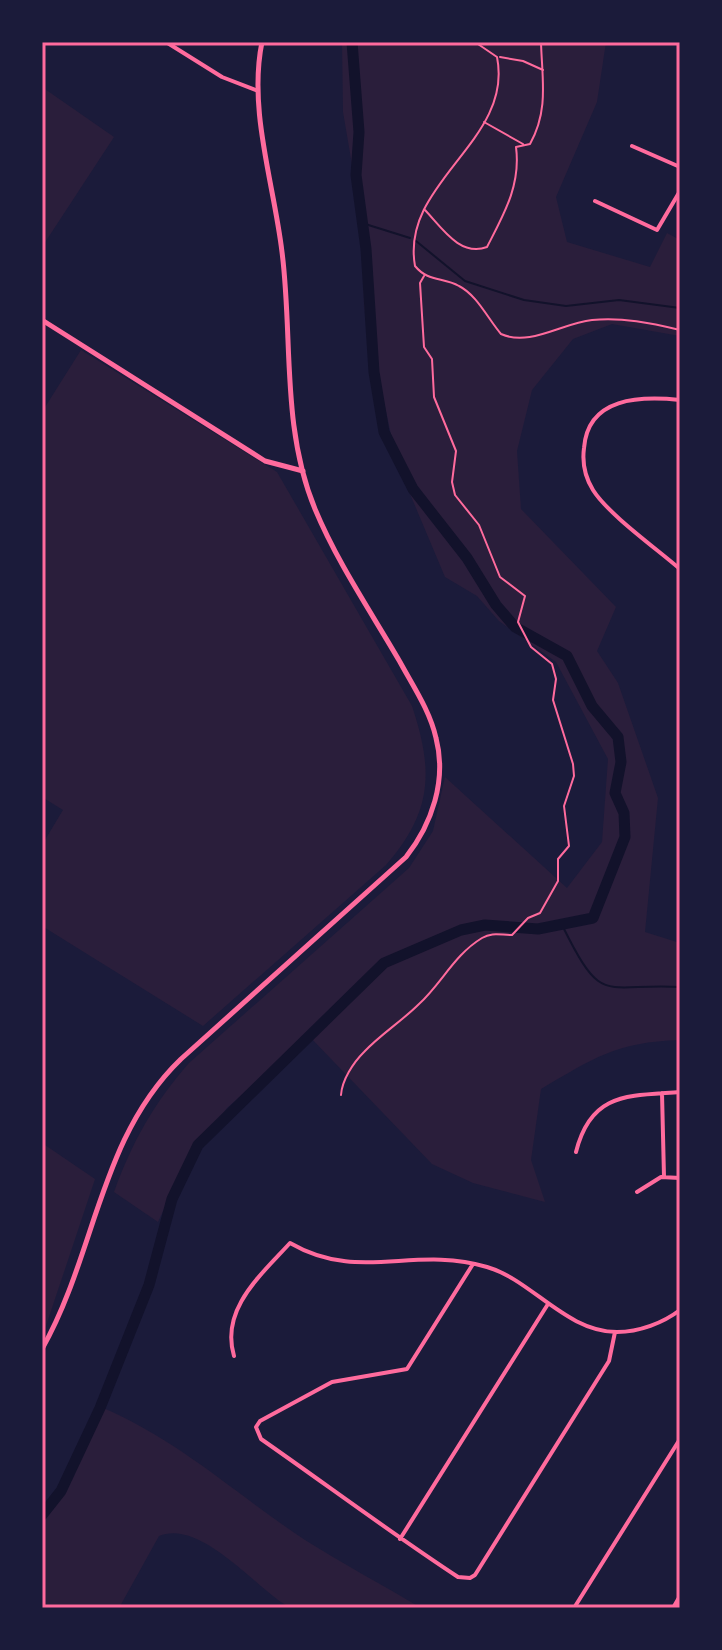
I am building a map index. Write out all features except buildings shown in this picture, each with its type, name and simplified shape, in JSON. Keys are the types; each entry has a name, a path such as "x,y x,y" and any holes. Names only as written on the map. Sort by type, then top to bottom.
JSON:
{"main road":[{"path":"42,1349 59,1313 116,1152 144,1101 181,1059 406,857 423,833 436,799 440,764 432,723 330,542 303,471 291,408 283,253 259,91 262,42"},
{"path":"42,320 265,461 303,471"}],"street":[{"path":"166,42 222,77 259,91"},
{"path":"632,146 680,167"},
{"path":"595,201 657,230 680,191"},
{"path":"680,400 636,398 612,405 591,423 583,454 586,477 596,495 680,569"},
{"path":"576,1152 596,1110 619,1098 680,1092"},
{"path":"662,1093 664,1177"},
{"path":"637,1192 664,1177 680,1178"},
{"path":"234,1356 229,1329 235,1310 290,1243 314,1257 338,1263 433,1258 490,1268 548,1304 615,1332 653,1325 680,1310"},
{"path":"473,1264 407,1369 332,1382 253,1426 261,1439 458,1577 475,1575 609,1361 615,1332"},
{"path":"400,1539 548,1304"},
{"path":"574,1608 680,1439"},
{"path":"673,1608 680,1596"}],"path":[{"path":"475,42 497,57 514,58 544,70"},
{"path":"424,210 459,245 475,251 487,247 511,199 519,169 516,147 530,144 542,120 544,70 541,42"},
{"path":"497,57 499,93 484,122 415,226 412,249 415,266 424,276 458,286 469,293 494,327 508,337 533,337 569,323 592,320 641,322 680,330"},
{"path":"484,122 524,145"},
{"path":"341,1095 346,1078 364,1052 393,1029 400,1017 417,1006 452,964 479,939 492,933 512,935 528,918 540,913 558,881 558,859 569,846 564,806 574,776 553,700 556,679 552,664 522,635 518,622 525,596 500,577 479,525 455,495 452,482 456,451 434,397 432,359 424,347 420,283 424,276"}],"shaded area":[{"path":"342,42 606,42 597,102 556,197 567,242 650,267 667,233 680,240 680,336 612,324 573,339 532,390 517,451 521,509 616,607 597,651 618,683 658,798 645,932 680,943 680,1040 622,1048 541,1089 531,1160 545,1202 473,1183 432,1164 309,1036 227,1108 183,1168 158,1222 114,1192 128,1156 155,1108 189,1063 409,868 433,831 445,777 567,888 602,842 608,759 556,662 499,621 477,596 445,577 397,463 364,307 362,223 343,112"},
{"path":"42,87 114,137 42,247"},
{"path":"81,350 277,472 412,706 424,751 426,771 420,809 413,827 386,865 203,1026 42,926 42,845 63,810 42,797 42,412"},
{"path":"42,1143 95,1179 42,1338"},
{"path":"101,1407 157,1436 305,1540 421,1608 329,1610 287,1606 209,1545 175,1533 159,1536 119,1608 42,1608 42,1523 67,1485"}],"waterway":[{"path":"42,1515 61,1491 100,1408 149,1285 172,1199 198,1145 384,963 461,930 485,925 538,929 593,918 625,837 624,813 615,793 621,762 618,737 592,706 567,656 515,627 496,605 467,558 413,489 384,432 374,372 366,249 356,175 359,132 352,42"},
{"path":"362,223 410,238"},
{"path":"416,241 465,281 524,300 566,306 619,300 680,308"},
{"path":"563,927 587,970 607,986 680,987"}]}
